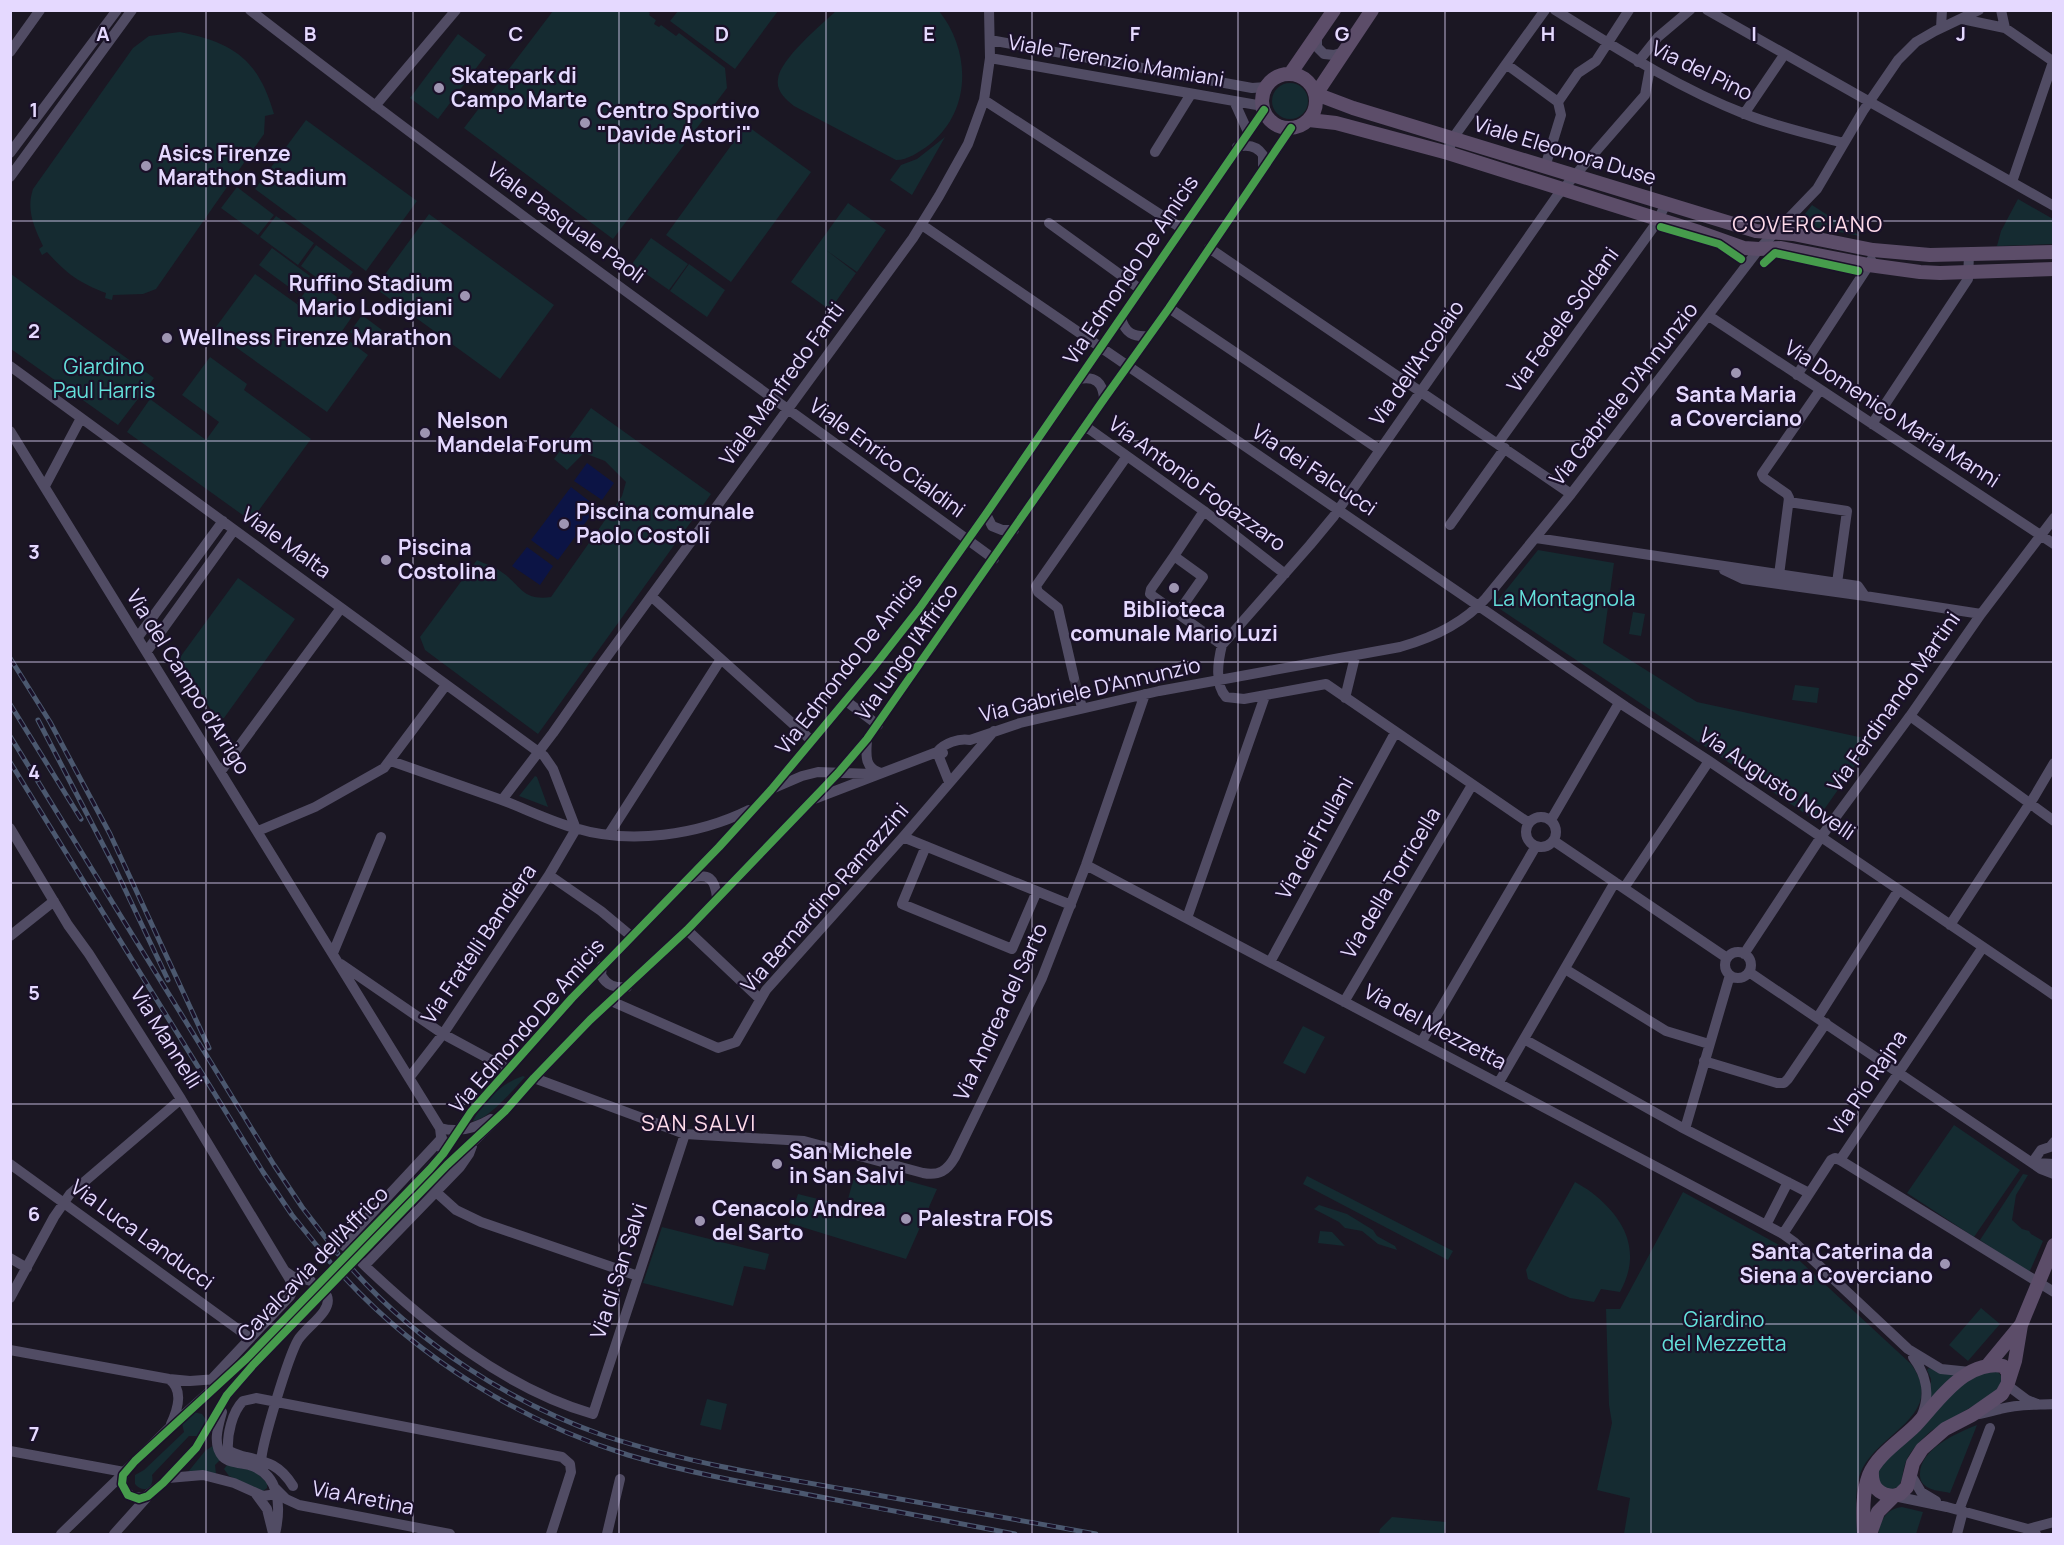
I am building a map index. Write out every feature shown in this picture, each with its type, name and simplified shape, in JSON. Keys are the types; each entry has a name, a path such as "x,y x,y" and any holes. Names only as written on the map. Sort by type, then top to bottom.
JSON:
{"main road":[{"path":"1290,74 1334,10"},
{"path":"1316,94 1306,80 1290,74 1276,78 1266,87 1262,99 1263,109 1275,124 1291,128 1309,120 1316,108 1316,94 1372,10"},
{"name":"Viale Eleonora Duse","path":"1316,94 1353,108 1756,231 1792,234 1874,250 1930,255 2054,252"},
{"name":"Viale Eleonora Duse","path":"1309,120 1336,123 1448,153 1744,248 1781,248 1920,272 2054,269"},
{"path":"1870,1534 1876,1516 1894,1496 1904,1490 1911,1475 1914,1460 1922,1449 1945,1429 1972,1415 2000,1396 2008,1384 2021,1325 2054,1245"},
{"path":"1987,1366 2021,1325"},
{"path":"1864,1534 1865,1495 1872,1469 1880,1458 1919,1422 1957,1381 1970,1372 1997,1364 2006,1369 2008,1384"},
{"path":"1872,1469 1875,1488 1882,1493 1894,1496"}],"street":[{"path":"10,52 40,10"},
{"path":"10,153 117,10"},
{"path":"10,177 132,10"},
{"name":"Viale Pasquale Paoli","path":"250,10 322,68 787,409"},
{"path":"375,106 456,10"},
{"path":"1453,138 1545,10"},
{"name":"Via del Pino","path":"1554,10 1638,62 1744,114 1843,144"},
{"path":"1558,102 1580,71 1594,63 1629,10"},
{"path":"1638,62 1658,37 1690,10"},
{"path":"1707,10 2054,206"},
{"path":"1941,27 1942,10"},
{"path":"2001,10 2005,28"},
{"name":"Via Gabriele D'Annunzio","path":"811,800 938,752 944,753 994,731 1145,694 1400,647 1426,639 1455,623 1479,606 1536,538 1759,249 1817,189 1889,70 1920,39 1976,11"},
{"name":"Viale Manfredo Fanti","path":"501,800 922,225 968,144 984,100 990,58 990,12"},
{"path":"1961,19 2005,28 2053,62 2012,182"},
{"path":"1317,35 1317,47 1324,54 1334,55 1344,52"},
{"name":"Viale Terenzio Mamiani","path":"990,40 1252,88 1266,87"},
{"path":"1744,114 1784,55"},
{"name":"Viale Terenzio Mamiani","path":"990,58 1257,105 1263,109"},
{"path":"1506,64 1558,102 1561,116 1545,167"},
{"name":"Via dell'Arcolaio","path":"1221,645 1285,574 1338,510 1563,190 1645,95 1650,68"},
{"path":"1155,152 1191,94"},
{"path":"984,100 1181,228"},
{"name":"Viale Terenzio Mamiani","path":"1234,101 1248,132"},
{"name":"Via Edmondo De Amicis","path":"409,1197 443,1154 471,1112 508,1069 602,966 726,839 771,790 846,701 918,609 968,540 1263,109"},
{"path":"36,118 47,126"},
{"name":"Via lungo l'Affrico","path":"409,1197 473,1142 611,1001 687,930 867,740 1169,308 1291,128"},
{"name":"Viale Eleonora Duse","path":"1448,153 1453,138"},
{"path":"1237,147 1244,145 1257,148 1263,155 1263,167"},
{"name":"Viale Eleonora Duse","path":"1659,219 1666,204"},
{"name":"Via Fedele Soldani","path":"1450,525 1501,446 1659,219"},
{"path":"1049,223 1140,289"},
{"name":"Via dei Falcucci","path":"922,225 1479,606"},
{"path":"1209,248 1571,494"},
{"path":"1797,375 1869,265 1874,250"},
{"path":"1872,424 1968,279 1970,255"},
{"path":"1169,308 1380,450"},
{"name":"Via Domenico Maria Manni","path":"1709,316 2054,544"},
{"path":"1120,318 1130,334 1148,336"},
{"name":"Viale Malta","path":"10,366 544,756 553,769 576,829"},
{"path":"1079,379 1091,378 1098,381 1104,399"},
{"path":"1779,575 1788,495 1764,478 1763,472 1820,390"},
{"name":"Viale Enrico Cialdini","path":"787,409 994,559"},
{"path":"45,486 81,417"},
{"name":"Via Antonio Fogazzaro","path":"1085,426 1204,511 1285,574"},
{"name":"Via del Campo d'Arrigo","path":"10,431 410,1078 441,1133 443,1154"},
{"path":"1074,678 1058,608 1038,592 1036,586 1127,456"},
{"path":"1789,502 1847,511 1837,583"},
{"path":"1204,511 1149,593 1221,645 1218,665 1219,680"},
{"path":"986,514 992,526 1002,530 1014,530"},
{"name":"Via Ferdinando Martini","path":"1744,954 1821,837 1981,614 2054,518"},
{"path":"138,637 223,521"},
{"path":"147,651 234,530"},
{"path":"1536,538 1858,586 1865,596"},
{"path":"1174,556 1203,576 1177,614"},
{"path":"1716,566 1743,579 1981,614"},
{"path":"651,596 812,741"},
{"name":"Via Augusto Novelli","path":"1479,606 1619,703 1709,761 2054,995"},
{"path":"221,771 341,608"},
{"path":"1355,657 1345,698 1529,823"},
{"path":"609,834 721,659"},
{"name":"Via Gabriele D'Annunzio","path":"1219,680 1223,693 1230,698 1265,696 1326,684 1345,698"},
{"path":"258,831 315,807 377,774 391,761 446,685"},
{"name":"Via Andrea del Sarto","path":"534,1078 684,1137 804,1141 930,1174 938,1174 945,1170 955,1157 1042,978 1086,865 1145,694"},
{"path":"1079,696 1082,708"},
{"path":"1187,918 1265,696"},
{"name":"Via lungo l'Affrico","path":"846,701 878,725"},
{"path":"1551,820 1619,703"},
{"path":"1910,716 2054,821"},
{"name":"Via Bernardino Ramazzini","path":"611,1001 718,1048 736,1042 760,999 994,731"},
{"name":"Via dei Frullani","path":"1270,962 1395,733"},
{"path":"867,740 868,765 882,773"},
{"path":"938,752 949,782"},
{"path":"391,761 576,829 609,834 657,834 706,826 732,818 756,806"},
{"path":"1498,1082 1565,969 1619,885 1709,761"},
{"path":"1950,925 2030,804 2054,763"},
{"path":"771,790 807,774 838,773"},
{"name":"Via Gabriele D'Annunzio","path":"838,773 882,773"},
{"name":"Via della Torricella","path":"1344,1002 1472,785"},
{"path":"1540,817 1551,820 1557,830 1554,841 1548,846 1536,846 1527,836 1529,823 1540,817"},
{"path":"706,826 726,839"},
{"name":"Via Mannelli","path":"10,828 68,925 89,954 181,1099 285,1271"},
{"name":"Via Fratelli Bandiera","path":"410,1078 443,1034 549,875 576,829"},
{"path":"381,837 336,957 443,1034 508,1069"},
{"path":"903,837 1071,905"},
{"path":"1554,841 1727,958"},
{"path":"926,846 902,904 979,936 1012,949 1037,891"},
{"path":"1422,1041 1536,846"},
{"name":"Via del Mezzetta","path":"1086,865 1783,1234 1908,1349 1941,1369 1970,1372"},
{"path":"549,875 601,911 631,936"},
{"path":"689,878 700,876 709,878 714,882 717,898"},
{"path":"1704,1061 1777,1083 1784,1083 1898,891"},
{"path":"10,936 54,901"},
{"path":"687,930 760,999"},
{"name":"Via Pio Rajna","path":"1783,1234 1831,1160 1835,1158 1840,1160 1983,947"},
{"path":"1735,952 1744,954 1750,962 1749,972 1740,977 1730,975 1725,967 1727,958 1735,952"},
{"path":"602,966 601,975 608,984 627,987"},
{"path":"1565,969 1666,1031 1709,1044"},
{"path":"1749,972 2041,1169 2054,1174"},
{"path":"1685,1129 1730,975"},
{"name":"Via del Mezzetta","path":"1524,1039 1685,1129 1809,1193"},
{"path":"10,1298 63,1202 84,1181 181,1099"},
{"name":"Via lungo l'Affrico","path":"460,1129 482,1124 505,1111"},
{"path":"344,1246 346,1240 441,1133 460,1129"},
{"name":"Via di San Salvi","path":"593,1414 684,1137"},
{"name":"Via lungo l'Affrico","path":"473,1142 465,1160 363,1264 444,1335 477,1358 535,1390 573,1408 593,1414"},
{"path":"2032,1162 2041,1150 2050,1147 2054,1142"},
{"path":"1840,1160 2054,1292"},
{"path":"2032,1162 2054,1164"},
{"name":"Via Luca Landucci","path":"10,1164 250,1338"},
{"path":"1766,1225 1788,1182"},
{"path":"436,1192 456,1210 481,1222 638,1276"},
{"name":"Cavalcavia dell'Affrico","path":"249,1362 409,1197"},
{"path":"10,1258 27,1268"},
{"path":"285,1271 292,1276 311,1281"},
{"path":"211,1380 292,1292 292,1283 285,1271"},
{"path":"276,1534 279,1514 275,1491 263,1466 277,1403 296,1342 326,1309 329,1302 327,1296"},
{"name":"Via del Mezzetta","path":"1908,1349 1923,1371 1926,1382 1926,1403 1919,1422"},
{"path":"10,1350 169,1378 211,1380 226,1378"},
{"path":"61,1534 168,1429 226,1378 249,1362"},
{"path":"114,1534 196,1448 249,1362"},
{"path":"168,1429 175,1415 179,1396 178,1388 169,1378"},
{"path":"2008,1384 2027,1400 2048,1404"},
{"path":"227,1395 217,1436 220,1452 224,1458 256,1467 279,1468 293,1486"},
{"path":"263,1466 232,1453 228,1448 238,1408 243,1401 256,1398 562,1457 570,1464 571,1473 551,1534"},
{"path":"1972,1415 2007,1408 2048,1404"},
{"path":"191,1408 206,1410 209,1419 208,1429"},
{"path":"1957,1534 1961,1511 1990,1428"},
{"path":"10,1450 124,1472"},
{"path":"229,1482 220,1471 223,1463 230,1461"},
{"path":"124,1472 122,1484 128,1495 139,1498 150,1495"},
{"path":"168,1478 203,1475 266,1496 275,1491"},
{"path":"1911,1475 1921,1492 1947,1507"},
{"path":"607,1534 620,1479"},
{"name":"Via Aretina","path":"275,1491 299,1505 406,1530 450,1534"},
{"path":"255,1493 267,1509 276,1534"},
{"path":"1894,1496 1947,1507 2032,1532 2054,1522"}],"green space":[{"name":"Centro Sportivo \"Davide Astori\"","path":"553,11 647,11 656,20 654,24 659,27 661,25 676,36 679,33 725,68 727,88 613,239 464,128"},
{"path":"678,11 778,11 735,69 670,21"},
{"path":"836,11 939,11 950,27 961,62 962,80 959,98 953,115 943,131 929,145 905,159 896,160 794,106 784,98 780,91 778,79 786,62 802,42"},
{"name":"Asics Firenze Marathon Stadium","path":"180,32 215,42 241,56 260,80 274,114 265,116 264,134 156,289 143,294 113,295 112,300 105,298 106,293 74,277 47,252 42,255 39,249 43,246 34,225 30,204 33,189 133,48 149,36"},
{"name":"Skatepark di Campo Marte","path":"458,34 486,55 438,119 410,98"},
{"path":"1290,83 1303,88 1308,101 1303,114 1290,119 1277,114 1272,101 1277,88"},
{"path":"306,120 417,201 366,271 255,189"},
{"path":"746,125 811,172 731,282 666,235"},
{"path":"945,137 912,195 890,180 901,165 917,159"},
{"path":"237,187 274,215 258,235 221,208"},
{"path":"2018,199 2053,219 2053,244 1997,246 2001,231"},
{"path":"848,203 886,230 857,272 826,250 856,273 830,310 791,282"},
{"path":"1812,205 1860,236 1797,224"},
{"name":"Ruffino Stadium Mario Lodigiani","path":"429,214 554,305 500,379 375,288"},
{"path":"276,216 314,243 298,265 260,237"},
{"path":"651,238 688,264 669,290 632,264"},
{"path":"316,245 353,272 337,293 301,266"},
{"path":"272,248 310,276 297,293 259,265"},
{"path":"689,264 725,290 707,317 670,291"},
{"name":"Giardino Paul Harris","path":"11,274 154,378 118,425 11,349"},
{"path":"255,274 308,312 297,303 314,280 356,311 340,334 368,355 327,412 213,331"},
{"path":"362,315 382,330 369,346 350,332"},
{"path":"210,357 247,384 244,390 311,439 251,521 127,432 150,399 206,440 219,422 182,395"},
{"path":"591,408 711,494 538,734 425,650 420,637 477,560 500,571 528,595 551,597 622,496 626,482 605,461 584,453 567,470 554,459"},
{"name":"La Montagnola","path":"1538,550 1614,563 1603,643 1697,702 1873,740 1816,821 1494,605"},
{"path":"238,578 295,619 224,718 216,718 180,660"},
{"path":"1633,612 1645,614 1641,636 1629,634"},
{"path":"1795,685 1819,688 1817,703 1792,700"},
{"path":"535,776 537,777 548,807 519,796"},
{"path":"1303,1026 1325,1037 1305,1074 1283,1063"},
{"path":"525,1077 493,1110 473,1121 494,1094 508,1083"},
{"path":"1954,1125 2020,1170 1974,1237 1907,1193"},
{"path":"857,1167 937,1189 906,1259 789,1223 798,1194 846,1206"},
{"path":"2023,1174 2028,1175 2016,1195 2012,1220 2022,1229 2043,1241 2029,1273 1980,1240"},
{"path":"1307,1176 1453,1251 1448,1260 1303,1184"},
{"path":"1575,1182 1591,1192 1613,1213 1627,1237 1630,1250 1627,1277 1620,1292 1601,1289 1594,1302 1570,1298 1528,1279 1526,1270"},
{"name":"Giardino del Mezzetta","path":"1683,1192 1788,1250 1911,1364 1920,1382 1921,1397 1916,1411 1868,1460 1860,1474 1856,1496 1857,1534 1624,1534 1630,1498 1597,1490 1612,1423 1609,1405 1606,1309 1620,1309"},
{"path":"1319,1205 1347,1214 1373,1230 1377,1236 1395,1246 1397,1250 1378,1244 1362,1231 1345,1228 1339,1222 1314,1209"},
{"path":"662,1227 769,1254 765,1270 744,1266 733,1306 643,1283"},
{"path":"1320,1231 1332,1232 1345,1246 1318,1243"},
{"path":"1981,1308 2000,1324 1968,1361 1949,1345"},
{"path":"1929,1368 1958,1373 1930,1405 1931,1379 1927,1370"},
{"path":"1998,1372 2003,1378 1998,1391 1931,1431 1914,1448 1908,1457 1898,1487 1889,1490 1879,1486 1878,1469 1944,1401 1972,1378 1984,1373"},
{"path":"707,1399 727,1404 721,1430 700,1425"},
{"path":"194,1412 202,1414 207,1421 198,1436 189,1436 152,1475 152,1483 148,1488 138,1487 135,1484 135,1475 144,1470 184,1432 182,1423"},
{"path":"1977,1425 1950,1493 1924,1485 1920,1477 1921,1466 1932,1450 1950,1437"},
{"path":"214,1445 221,1459 215,1465 216,1474 188,1472 205,1451"},
{"path":"227,1465 255,1471 267,1483 267,1488 263,1491 229,1476 224,1469"},
{"path":"1902,1507 1923,1512 1916,1534 1878,1534 1888,1512"},
{"path":"1392,1517 1446,1522 1444,1534 1379,1534 1380,1529"}],"shaded area":[{"name":"Piscina comunale Paolo Costoli","path":"587,463 614,483 602,500 574,481"},
{"name":"Piscina comunale Paolo Costoli","path":"571,487 597,507 558,560 531,540"},
{"name":"Piscina comunale Paolo Costoli","path":"527,547 553,566 540,585 512,566"}],"tunnel":[{"path":"1074,678 1079,696"}],"railway":[{"path":"10,658 50,722 110,834 209,1048"},
{"path":"10,704 81,819"},
{"path":"38,720 113,864 168,980"},
{"path":"10,736 274,1165 338,1254"},
{"path":"10,762 263,1172 292,1215 330,1262"},
{"path":"353,1270 407,1323 469,1369 535,1407 605,1436 726,1468 1096,1534"},
{"path":"345,1278 406,1336 475,1385 550,1425 589,1441 628,1455 716,1477 1015,1534"}],"cycle path":[{"path":"1264,110 986,514 919,609 872,669 771,790 719,847 572,998 524,1052 471,1112 430,1169 246,1359 135,1461 123,1475 122,1484 128,1495 139,1499 148,1496 163,1483 196,1448 227,1395 253,1365 447,1165 505,1111 590,1020 687,930 838,773 867,739 1169,308 1291,128"},
{"path":"1661,227 1719,244 1741,259"},
{"path":"1764,263 1775,253 1858,271"}],"place":[{"name":"Skatepark di Campo Marte","path":"439,88"},
{"name":"Centro Sportivo \"Davide Astori\"","path":"585,123"},
{"name":"Asics Firenze Marathon Stadium","path":"146,166"},
{"name":"Ruffino Stadium Mario Lodigiani","path":"465,296"},
{"name":"Wellness Firenze Marathon","path":"167,338"},
{"name":"Santa Maria a Coverciano","path":"1736,373"},
{"name":"Nelson Mandela Forum","path":"425,433"},
{"name":"Piscina comunale Paolo Costoli","path":"564,524"},
{"name":"Piscina Costolina","path":"386,560"},
{"name":"Biblioteca comunale Mario Luzi","path":"1174,588"},
{"name":"San Michele in San Salvi","path":"777,1164"},
{"name":"Palestra FOIS","path":"906,1219"},
{"name":"Cenacolo Andrea del Sarto","path":"700,1221"},
{"name":"Santa Caterina da Siena a Coverciano","path":"1945,1264"}],"district":[{"name":"COVERCIANO","path":"1808,224"},
{"name":"SAN SALVI","path":"699,1123"}]}
